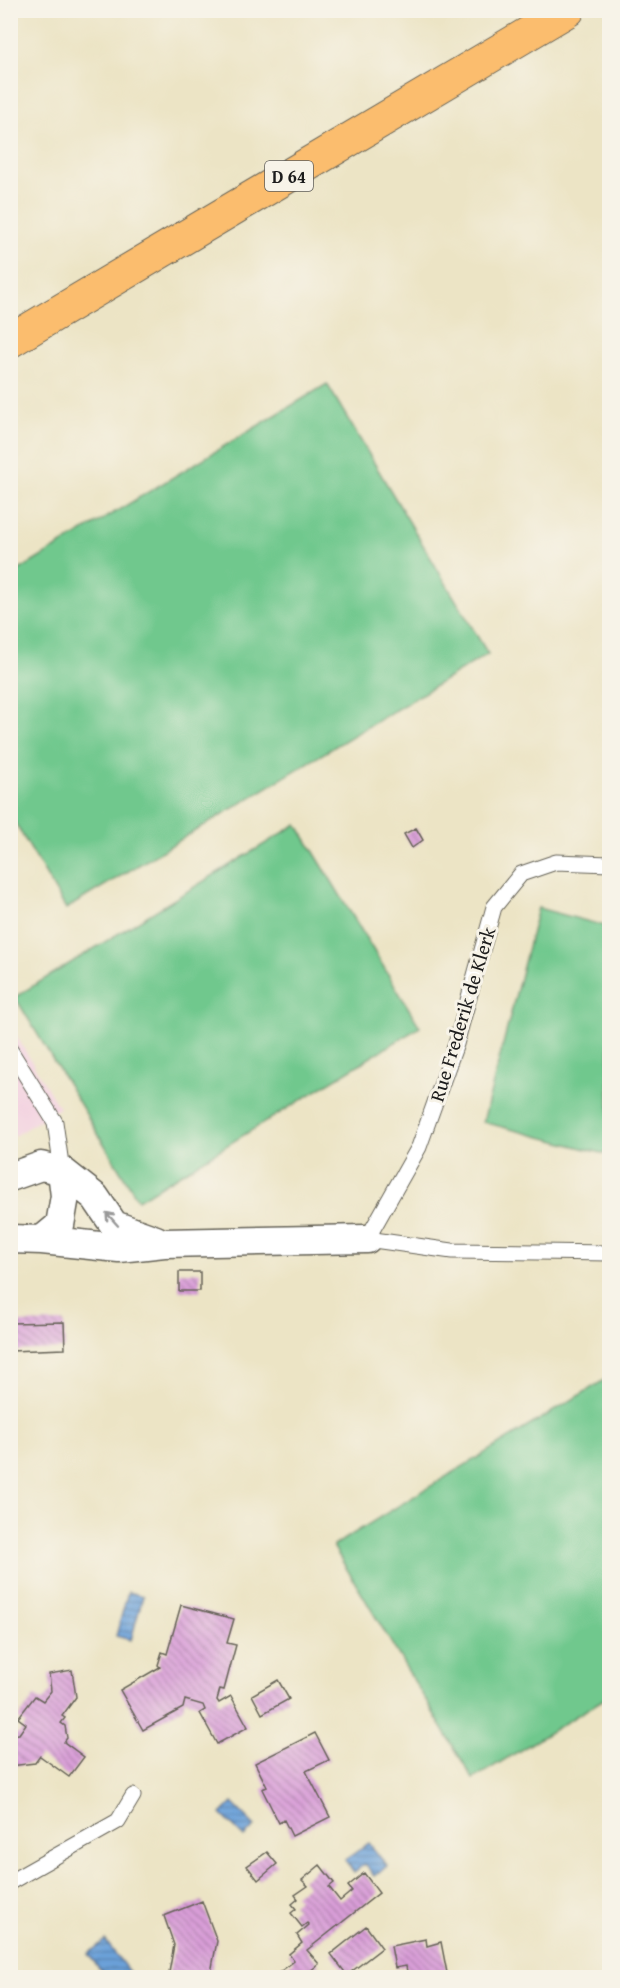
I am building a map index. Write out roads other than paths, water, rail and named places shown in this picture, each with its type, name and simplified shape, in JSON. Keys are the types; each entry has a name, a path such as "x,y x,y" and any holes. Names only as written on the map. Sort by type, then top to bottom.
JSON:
{"highway":[{"name":"D 64","path":"10,320 535,10"},
{"name":"D 64","path":"10,341 568,10"}],"street":[{"path":"10,1177 41,1166 62,1171 95,1197 114,1225 164,1243"},
{"path":"42,1240 60,1225 65,1196 62,1171"},
{"path":"10,1239 119,1248 164,1243 367,1239"}],"lane":[{"name":"Rue Frederik de Klerk","path":"367,1239 419,1147 456,1044 494,907 521,873 556,862 609,864"},
{"path":"10,1050 55,1122 62,1171"},
{"path":"367,1239 452,1251 609,1254"},
{"path":"10,1882 118,1821 133,1796"}],"water":[{"path":"128,1592 143,1596 131,1640 116,1636"},
{"path":"232,1803 255,1826 244,1837 221,1814"},
{"path":"369,1843 387,1866 374,1876 365,1864 354,1872 345,1860"},
{"path":"105,1940 132,1976 106,1977 88,1954"}]}
